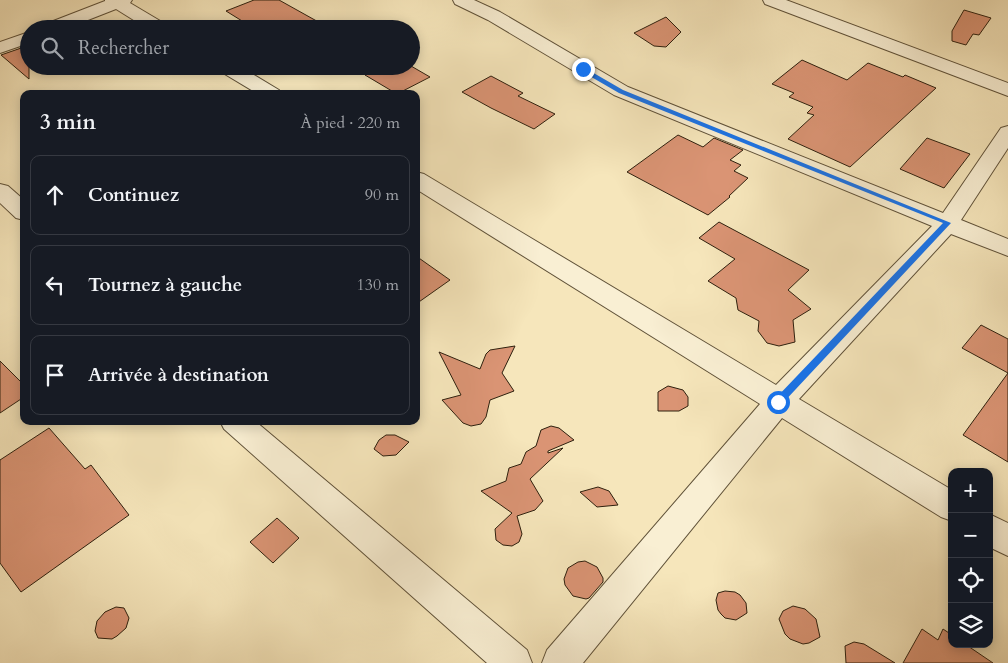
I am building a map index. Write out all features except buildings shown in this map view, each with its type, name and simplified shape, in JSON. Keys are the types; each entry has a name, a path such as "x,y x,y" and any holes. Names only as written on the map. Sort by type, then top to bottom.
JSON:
{"street":[{"path":"462,0 494,16 621,92 1008,248"},
{"path":"771,0 1008,90"},
{"path":"71,20 118,1 147,20"},
{"path":"0,48 20,40"},
{"path":"240,75 265,90"},
{"path":"560,663 778,402 948,223 1008,132"},
{"path":"420,181 948,505"},
{"path":"0,191 20,209"},
{"path":"239,425 514,663"},
{"path":"993,532 1008,541"}],"route":[{"path":"583,69 621,92 948,223 778,402"}]}
